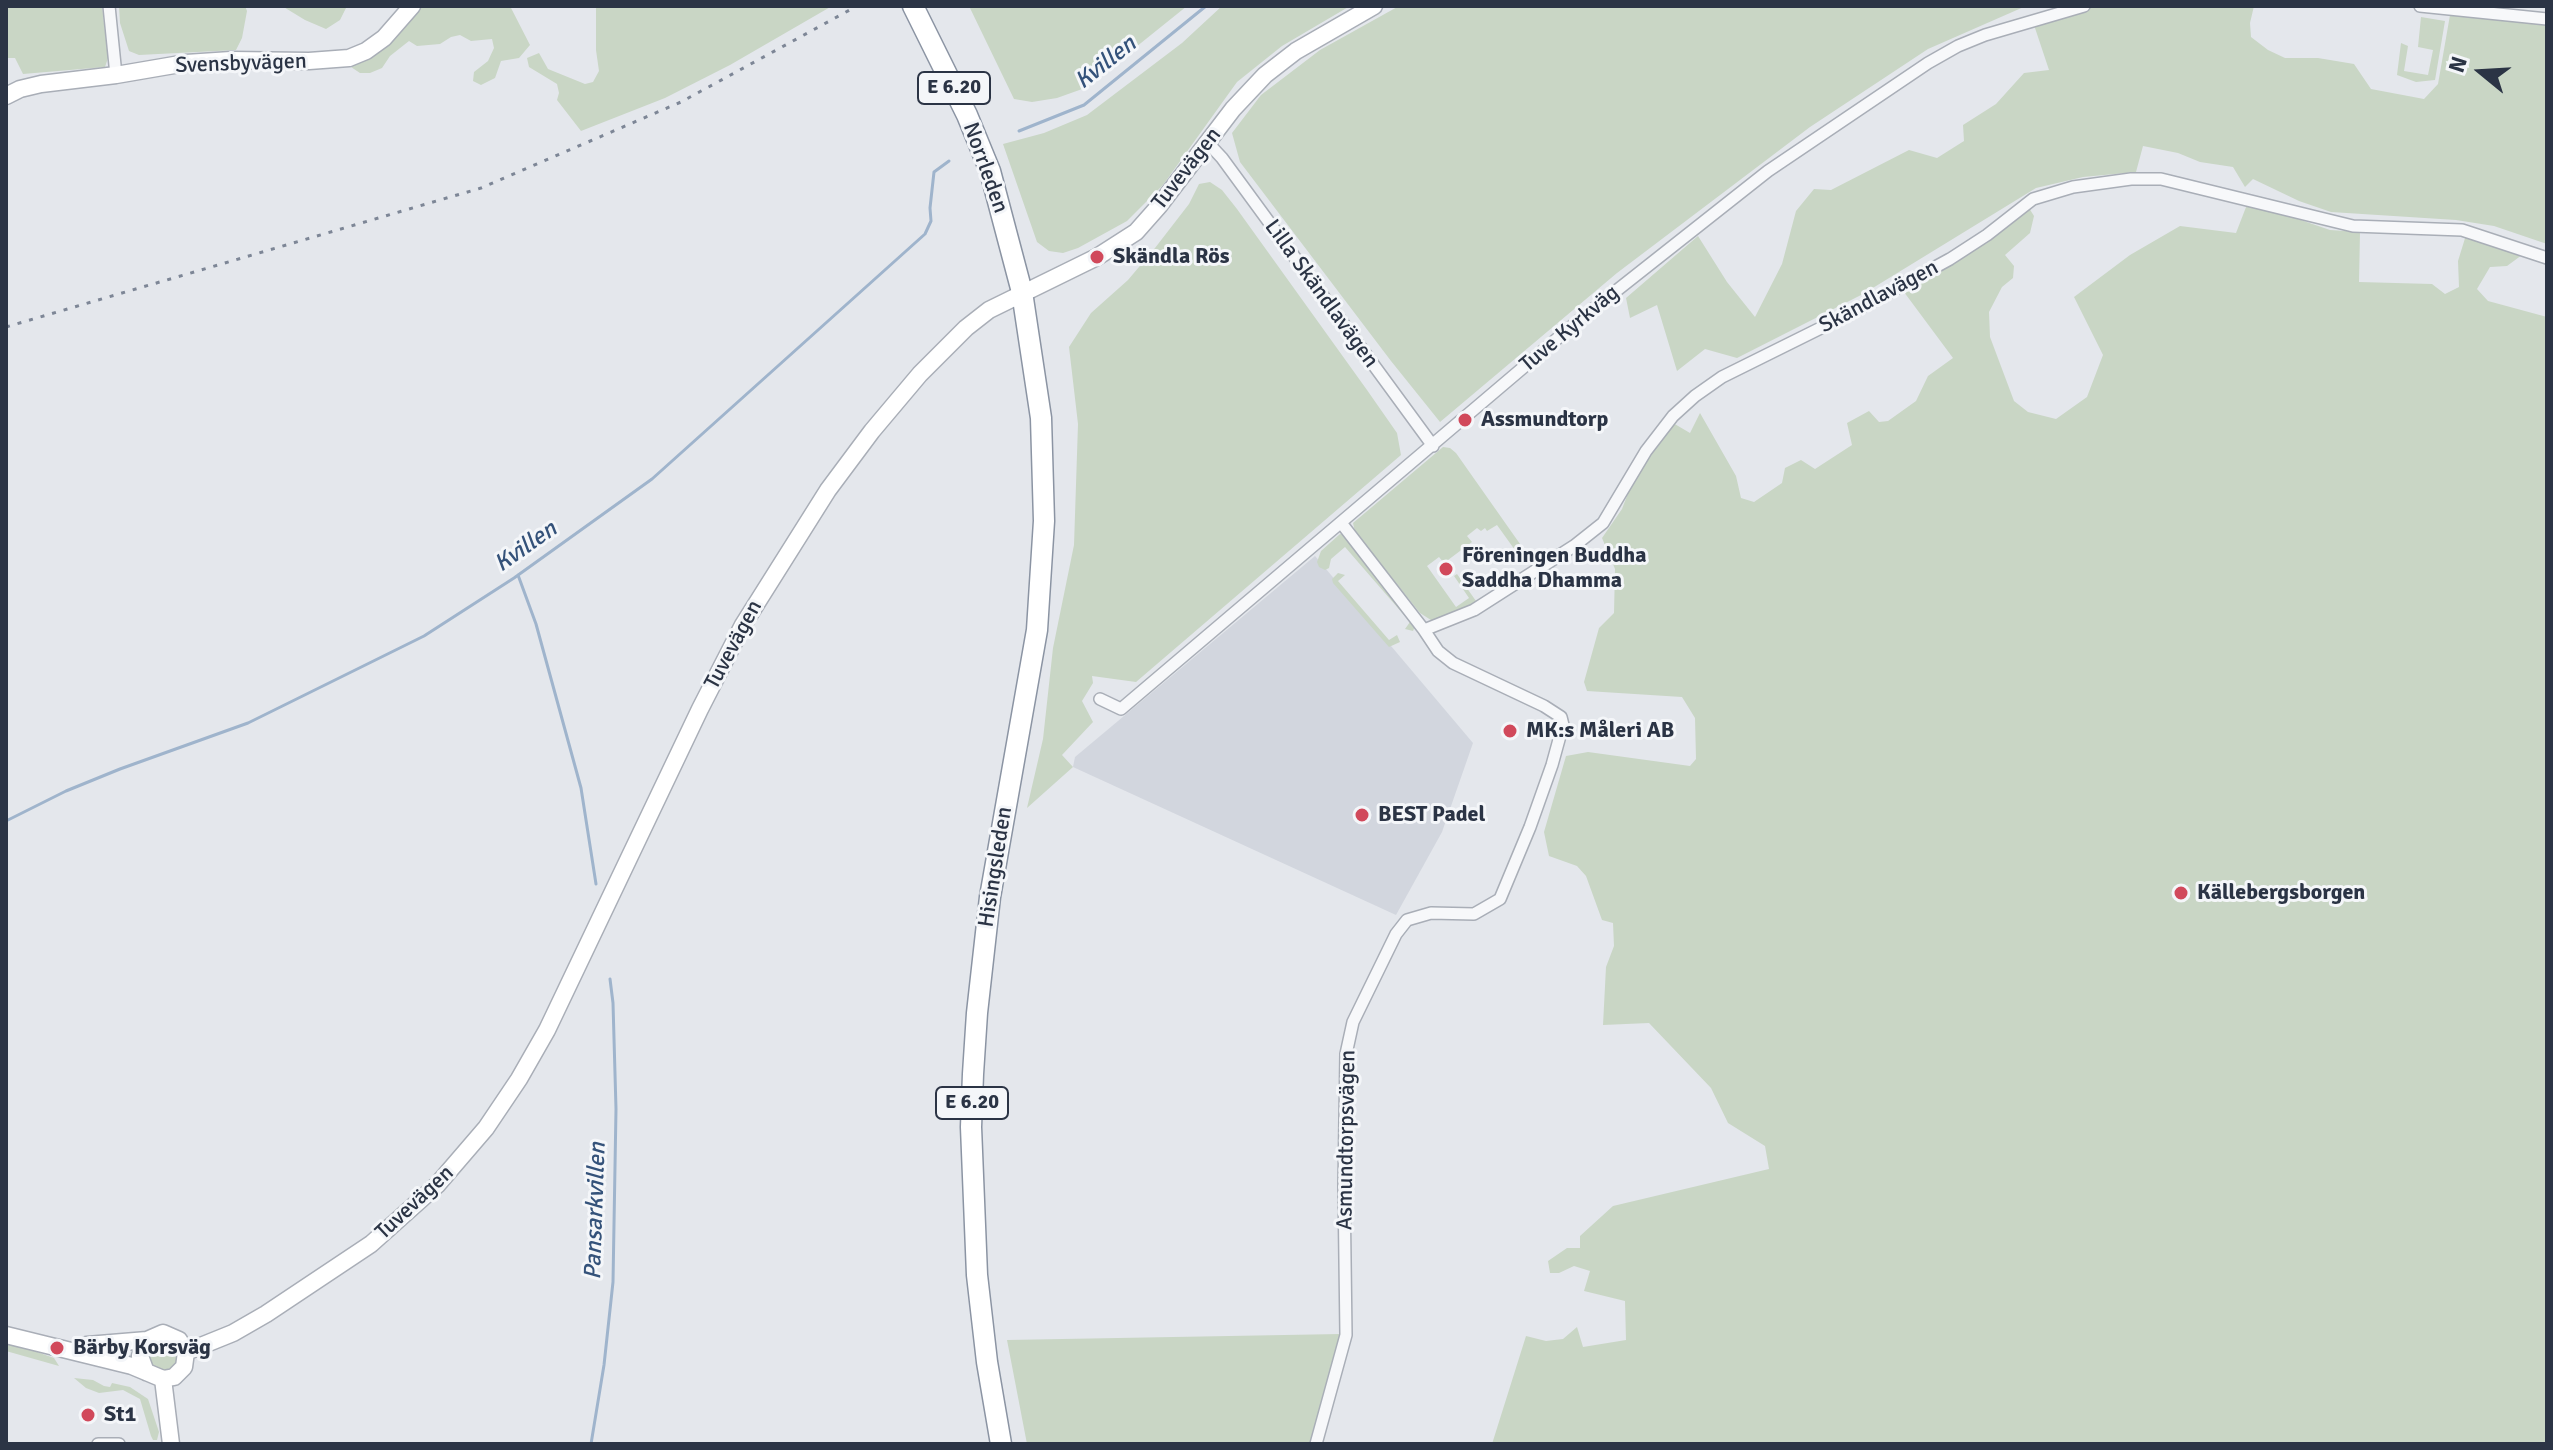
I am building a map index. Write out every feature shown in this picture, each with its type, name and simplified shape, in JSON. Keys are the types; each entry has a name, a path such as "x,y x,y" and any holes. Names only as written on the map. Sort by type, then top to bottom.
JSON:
{"highway":[{"name":"Norrleden","path":"917,13 967,115 990,171 1022,292"},
{"name":"Hisingsleden","path":"1001,1444 977,1275 971,1127 984,944 1035,645 1043,551 1045,495 1041,418 1022,292"}],"main road":[{"name":"Svensbyvägen","path":"6,96 41,84 217,60 349,58 384,38 412,6"},
{"name":"Tuvevägen","path":"186,1352 242,1328 346,1263 419,1203 474,1144 538,1048 718,672 755,605 803,527 859,448 920,374 975,320 1022,292 1092,260 1136,232 1252,87 1279,62 1374,6"},
{"path":"6,1335 118,1362 163,1379 174,1377 182,1370 186,1352 179,1340 160,1334 147,1340 87,1345 75,1351"},
{"path":"146,1372 140,1356 147,1340"},
{"path":"163,1379 169,1444"}],"street":[{"path":"109,6 116,75"},
{"name":"Tuve Kyrkväg","path":"1100,699 1121,709 1633,276 1768,171 1958,46 2084,6"},
{"path":"2420,6 2547,19"},
{"name":"Lilla Skändlavägen","path":"1208,143 1433,446"},
{"name":"Skändlavägen","path":"1424,630 1474,610 1574,546 1603,523 1646,451 1673,416 1722,377 1932,269 1987,235 2024,204 2049,193 2097,182 2161,179 2353,226 2462,230 2547,258"},
{"path":"1342,524 1424,630"},
{"name":"Asmundtorpsvägen","path":"1316,1444 1346,1335 1346,1054 1353,1022 1396,934 1407,920 1431,913 1474,914 1500,899 1530,827 1563,725 1561,717 1544,706 1453,663 1438,651 1424,630"},
{"path":"98,1444 119,1444"}],"shaded area":[{"path":"1315,556 1473,743 1442,832 1396,915 1073,767 1075,757"}],"green space":[{"path":"6,6 102,6 108,58 105,67 23,74 15,58 6,58"},
{"path":"119,6 245,6 247,11 242,38 236,50 139,55 129,51 120,23"},
{"path":"282,6 347,6 340,20 326,29"},
{"path":"417,6 510,6 530,45 519,58 501,61 495,78 481,85 473,81 474,72 488,61 494,48 492,39 471,41 460,35 440,44 417,46 409,41 390,56 382,68 370,73 360,73 345,63"},
{"path":"596,6 832,6 730,65 665,98 581,131 557,100 557,84 529,67 527,58 539,53 548,69 585,84 593,82 599,71"},
{"path":"969,6 1187,6 1085,88 1057,98 1032,102 1014,99"},
{"path":"1222,6 1350,6 1282,46 1237,82 1163,185 1127,221 1078,248 1063,253 1049,251 1037,242 1003,144 1044,133 1087,115 1182,43"},
{"path":"1399,6 2026,6 1928,49 1810,127 1617,273 1440,422 1240,162 1232,133 1261,95 1320,50"},
{"path":"2093,6 2254,6 2251,37 2268,50 2285,58 2318,58 2354,64 2371,89 2424,99 2438,84 2450,15 2547,25 2547,244 2494,226 2456,220 2331,212 2253,179 2245,187 2233,167 2200,162 2178,153 2143,146 2136,172 2083,177 2036,188 1863,294 1737,358 1705,349 1677,371 1657,305 1630,318 1626,298 1698,236 1727,282 1755,317 1782,264 1796,211 1814,189 1831,190 1909,150 1937,158 1964,141 1963,125 1996,104 2024,73 2049,70 2034,25"},
{"path":"2421,17 2445,21 2435,80 2416,82 2397,75 2401,43 2408,46 2404,71 2428,75 2433,50 2418,47"},
{"path":"1210,182 1222,190 1237,209 1367,390 1397,433 1401,455 1136,682 1092,676 1093,683 1082,701 1093,722 1062,755 1073,767 1027,808 1043,739 1053,648 1074,545 1078,424 1069,347 1091,313 1128,280 1155,248 1189,204 1199,184"},
{"path":"2248,202 2330,230 2360,232 2359,282 2432,284 2445,294 2459,287 2458,261 2466,235 2526,252 2507,266 2490,267 2477,289 2488,301 2547,317 2547,1444 1492,1444 1526,1336 1546,1341 1563,1339 1577,1327 1583,1347 1626,1340 1625,1301 1584,1291 1590,1271 1574,1266 1559,1273 1550,1273 1548,1261 1567,1248 1580,1248 1580,1236 1613,1206 1769,1169 1765,1146 1728,1123 1711,1088 1649,1023 1603,1025 1606,967 1614,946 1613,923 1602,920 1586,876 1577,866 1549,856 1544,832 1566,756 1588,752 1690,766 1696,759 1695,718 1682,697 1587,691 1584,682 1599,628 1614,613 1615,569 1602,538 1622,509 1630,488 1655,446 1673,423 1690,433 1700,413 1736,476 1741,498 1754,502 1782,483 1785,468 1801,460 1815,469 1852,445 1847,423 1869,411 1879,422 1888,421 1916,401 1928,376 1953,358 1901,288 1987,243 2007,222 2029,208 2034,216 2030,233 2005,255 2014,266 2013,278 2002,287 1989,312 1990,337 2014,401 2028,412 2056,419 2087,397 2103,355 2074,297 2130,255 2180,226 2236,233"},
{"path":"1443,447 1456,453 1532,561 1525,564 1497,525 1487,531 1477,528 1467,536 1472,542 1444,563 1439,557 1427,566 1456,607 1469,598 1454,576 1457,574 1476,601 1474,605 1434,622 1420,613 1355,532 1353,523"},
{"path":"1340,534 1346,535 1416,624 1413,631 1405,629 1410,622 1345,547 1331,559 1329,568 1319,567 1317,562 1321,551"},
{"path":"1338,573 1345,575 1338,581 1389,640 1397,635 1400,642 1389,647 1333,583 1332,579"},
{"path":"1340,1334 1337,1357 1310,1444 1027,1444 1007,1340"},
{"path":"6,1341 54,1358 59,1366 6,1351"},
{"path":"163,1342 173,1346 177,1356 173,1366 163,1370 153,1366 149,1356 153,1346"},
{"path":"74,1378 93,1380 110,1387 112,1383 130,1387 148,1399 159,1432 157,1440 151,1436 140,1399 123,1390 99,1393 86,1388"}],"waterway":[{"name":"Kvillen","path":"1019,131 1084,105 1206,6"},
{"name":"Kvillen","path":"6,821 120,769 248,723 424,636 514,578 652,479 925,234 931,221 934,172 949,161"},
{"name":"Pansarkvillen","path":"518,575 536,624 581,788 596,884"},
{"name":"Pansarkvillen","path":"591,1444 613,1282 616,1109 610,979"}],"railway":[{"path":"6,327 481,188 681,102 857,6"}],"place":[{"name":"Skändla Rös","path":"1097,257"},
{"name":"Assmundtorp","path":"1465,420"},
{"name":"Föreningen Buddha Saddha Dhamma","path":"1446,569"},
{"name":"MK:s Måleri AB","path":"1510,731"},
{"name":"BEST Padel","path":"1362,815"},
{"name":"Källebergsborgen","path":"2181,893"},
{"name":"Bärby Korsväg","path":"57,1348"},
{"name":"St1","path":"88,1415"}]}
